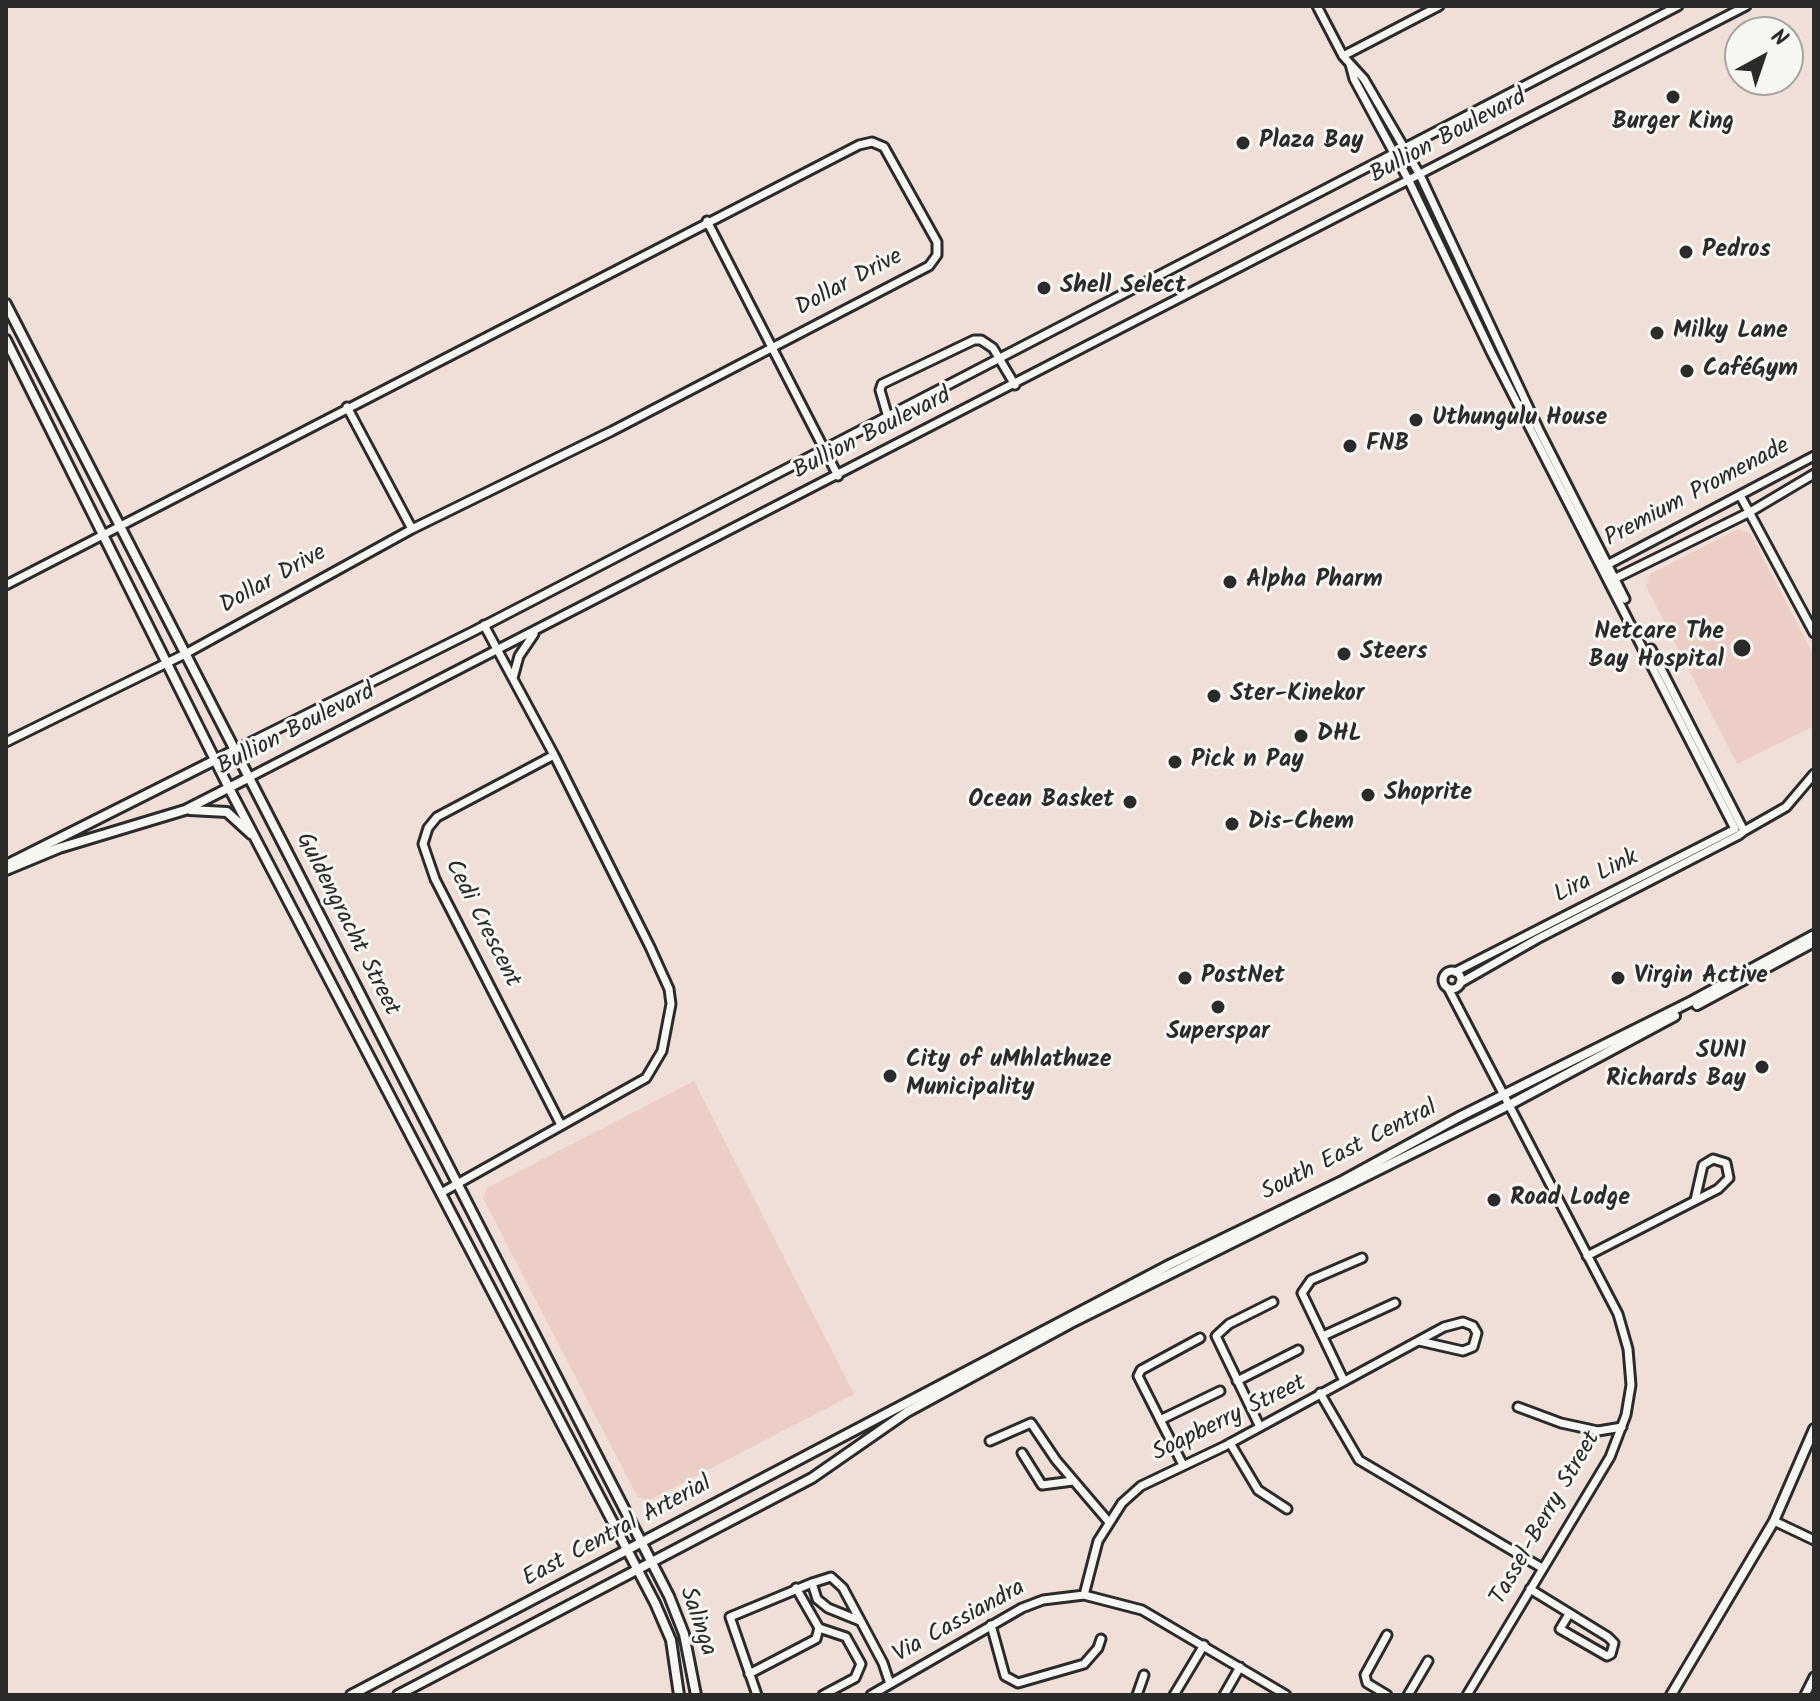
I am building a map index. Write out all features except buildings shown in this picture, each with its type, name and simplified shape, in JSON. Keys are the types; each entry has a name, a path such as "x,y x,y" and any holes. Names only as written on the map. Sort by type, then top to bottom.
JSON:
{"street":[{"path":"1317,6 1343,56 1364,79 1420,175 1604,567"},
{"path":"1343,56 1439,6"},
{"name":"Bullion Boulevard","path":"6,868 214,759 484,625 1678,6"},
{"name":"Bullion Boulevard","path":"6,868 59,848 185,810 1746,6"},
{"path":"1350,64 1354,79 1740,830"},
{"name":"Dollar Drive","path":"6,585 859,145 872,142 884,147 938,250 929,266 412,529 185,654 6,742"},
{"path":"707,221 838,476"},
{"name":"Guldengracht Street","path":"6,304 650,1564"},
{"name":"Guldengracht Street","path":"6,340 169,661 214,759 636,1572"},
{"path":"887,414 880,387 974,340 985,342 1000,357 1015,385"},
{"path":"347,407 412,529"},
{"name":"Premium Promenade","path":"1604,567 1814,456"},
{"name":"Premium Promenade","path":"1612,581 1750,512 1814,474"},
{"path":"1741,497 1814,633"},
{"path":"1612,581 1725,808 1740,830"},
{"path":"441,1193 459,1186 646,1078 662,1051 671,1004 663,973 554,755 484,625"},
{"path":"513,678 519,656 538,629"},
{"name":"Cedi Crescent","path":"554,755 437,817 428,828 423,844 435,879 561,1125"},
{"path":"1740,830 1786,807 1814,774"},
{"path":"185,810 227,812 260,843"},
{"name":"Lira Link","path":"1455,972 1740,830"},
{"name":"Lira Link","path":"1448,988 1740,830"},
{"name":"South East Central","path":"905,1408 1814,935"},
{"name":"South East Central","path":"905,1408 1511,1104 1814,945"},
{"path":"1462,1012 1460,984 1455,972 1448,972 1443,979 1506,1094"},
{"name":"Tassel-Berry Street","path":"1467,1695 1601,1472 1622,1427 1631,1385 1628,1349 1618,1314 1506,1094"},
{"path":"1587,1256 1695,1200 1727,1182 1730,1173 1726,1163 1713,1159 1703,1165 1695,1200"},
{"path":"1344,1381 1303,1298 1304,1286 1362,1258"},
{"path":"1260,1427 1216,1334 1273,1302"},
{"path":"1323,1336 1395,1303"},
{"path":"1320,1393 1419,1341 1455,1323 1469,1324 1477,1333 1473,1347 1463,1351 1419,1341"},
{"path":"1183,1465 1139,1372 1200,1338"},
{"path":"1237,1381 1298,1350"},
{"path":"1160,1420 1220,1391"},
{"name":"Soapberry Street","path":"1084,1595 1098,1541 1108,1521 1141,1486 1230,1443 1320,1393 1359,1460 1542,1568"},
{"path":"1518,1407 1561,1423 1598,1431 1622,1427"},
{"name":"East Central Arterial","path":"351,1695 905,1408"},
{"name":"East Central Arterial","path":"398,1695 812,1478 905,1408"},
{"path":"990,1441 1031,1423 1073,1481 1108,1521"},
{"path":"1671,1695 1774,1521 1814,1429"},
{"path":"1230,1443 1252,1483 1287,1509"},
{"path":"1022,1453 1042,1485 1073,1481"},
{"path":"1774,1521 1814,1540"},
{"name":"Salinga","path":"650,1564 678,1615 696,1695"},
{"name":"Salinga","path":"636,1572 655,1603 671,1640 679,1695"},
{"path":"757,1695 730,1617 796,1588 831,1577 843,1588 883,1663 890,1684"},
{"path":"812,1583 817,1599 828,1608 860,1621"},
{"path":"796,1588 819,1628 846,1637 861,1664 855,1678 823,1695"},
{"path":"1530,1589 1608,1637 1614,1643 1611,1654 1607,1656 1560,1629 1569,1614"},
{"name":"Via Cassiandra","path":"871,1695 991,1625 1043,1600 1084,1595 1142,1610 1286,1695"},
{"path":"991,1625 1005,1676 1018,1683 1084,1664 1101,1639"},
{"path":"749,1674 816,1639 819,1628"},
{"path":"1387,1635 1365,1675 1367,1683 1387,1695"},
{"path":"1174,1695 1204,1645"},
{"path":"1408,1695 1428,1661"},
{"path":"1224,1695 1240,1667"},
{"path":"1137,1695 1144,1675"},
{"path":"1805,1695 1814,1677"}],"shaded area":[{"name":"Netcare The Bay Hospital","path":"1738,529 1750,533 1814,656 1814,696 1812,727 1737,764 1646,586 1650,574"},
{"path":"694,1081 854,1394 648,1501 637,1496 483,1198 487,1188"}],"place":[{"name":"Burger King","path":"1673,97"},
{"name":"Plaza Bay","path":"1243,143"},
{"name":"Pedros","path":"1686,252"},
{"name":"Shell Select","path":"1044,288"},
{"name":"Milky Lane","path":"1657,333"},
{"name":"CaféGym","path":"1687,371"},
{"name":"Uthungulu House","path":"1416,420"},
{"name":"FNB","path":"1350,446"},
{"name":"Alpha Pharm","path":"1230,582"},
{"name":"Netcare The Bay Hospital","path":"1742,648"},
{"name":"Steers","path":"1344,654"},
{"name":"Ster-Kinekor","path":"1214,696"},
{"name":"DHL","path":"1301,736"},
{"name":"Pick n Pay","path":"1175,762"},
{"name":"Shoprite","path":"1368,795"},
{"name":"Ocean Basket","path":"1130,802"},
{"name":"Dis-Chem","path":"1232,824"},
{"name":"PostNet","path":"1185,978"},
{"name":"Virgin Active","path":"1618,978"},
{"name":"Superspar","path":"1218,1007"},
{"name":"SUN1 Richards Bay","path":"1762,1067"},
{"name":"City of uMhlathuze Municipality","path":"890,1076"},
{"name":"Road Lodge","path":"1494,1200"}]}
